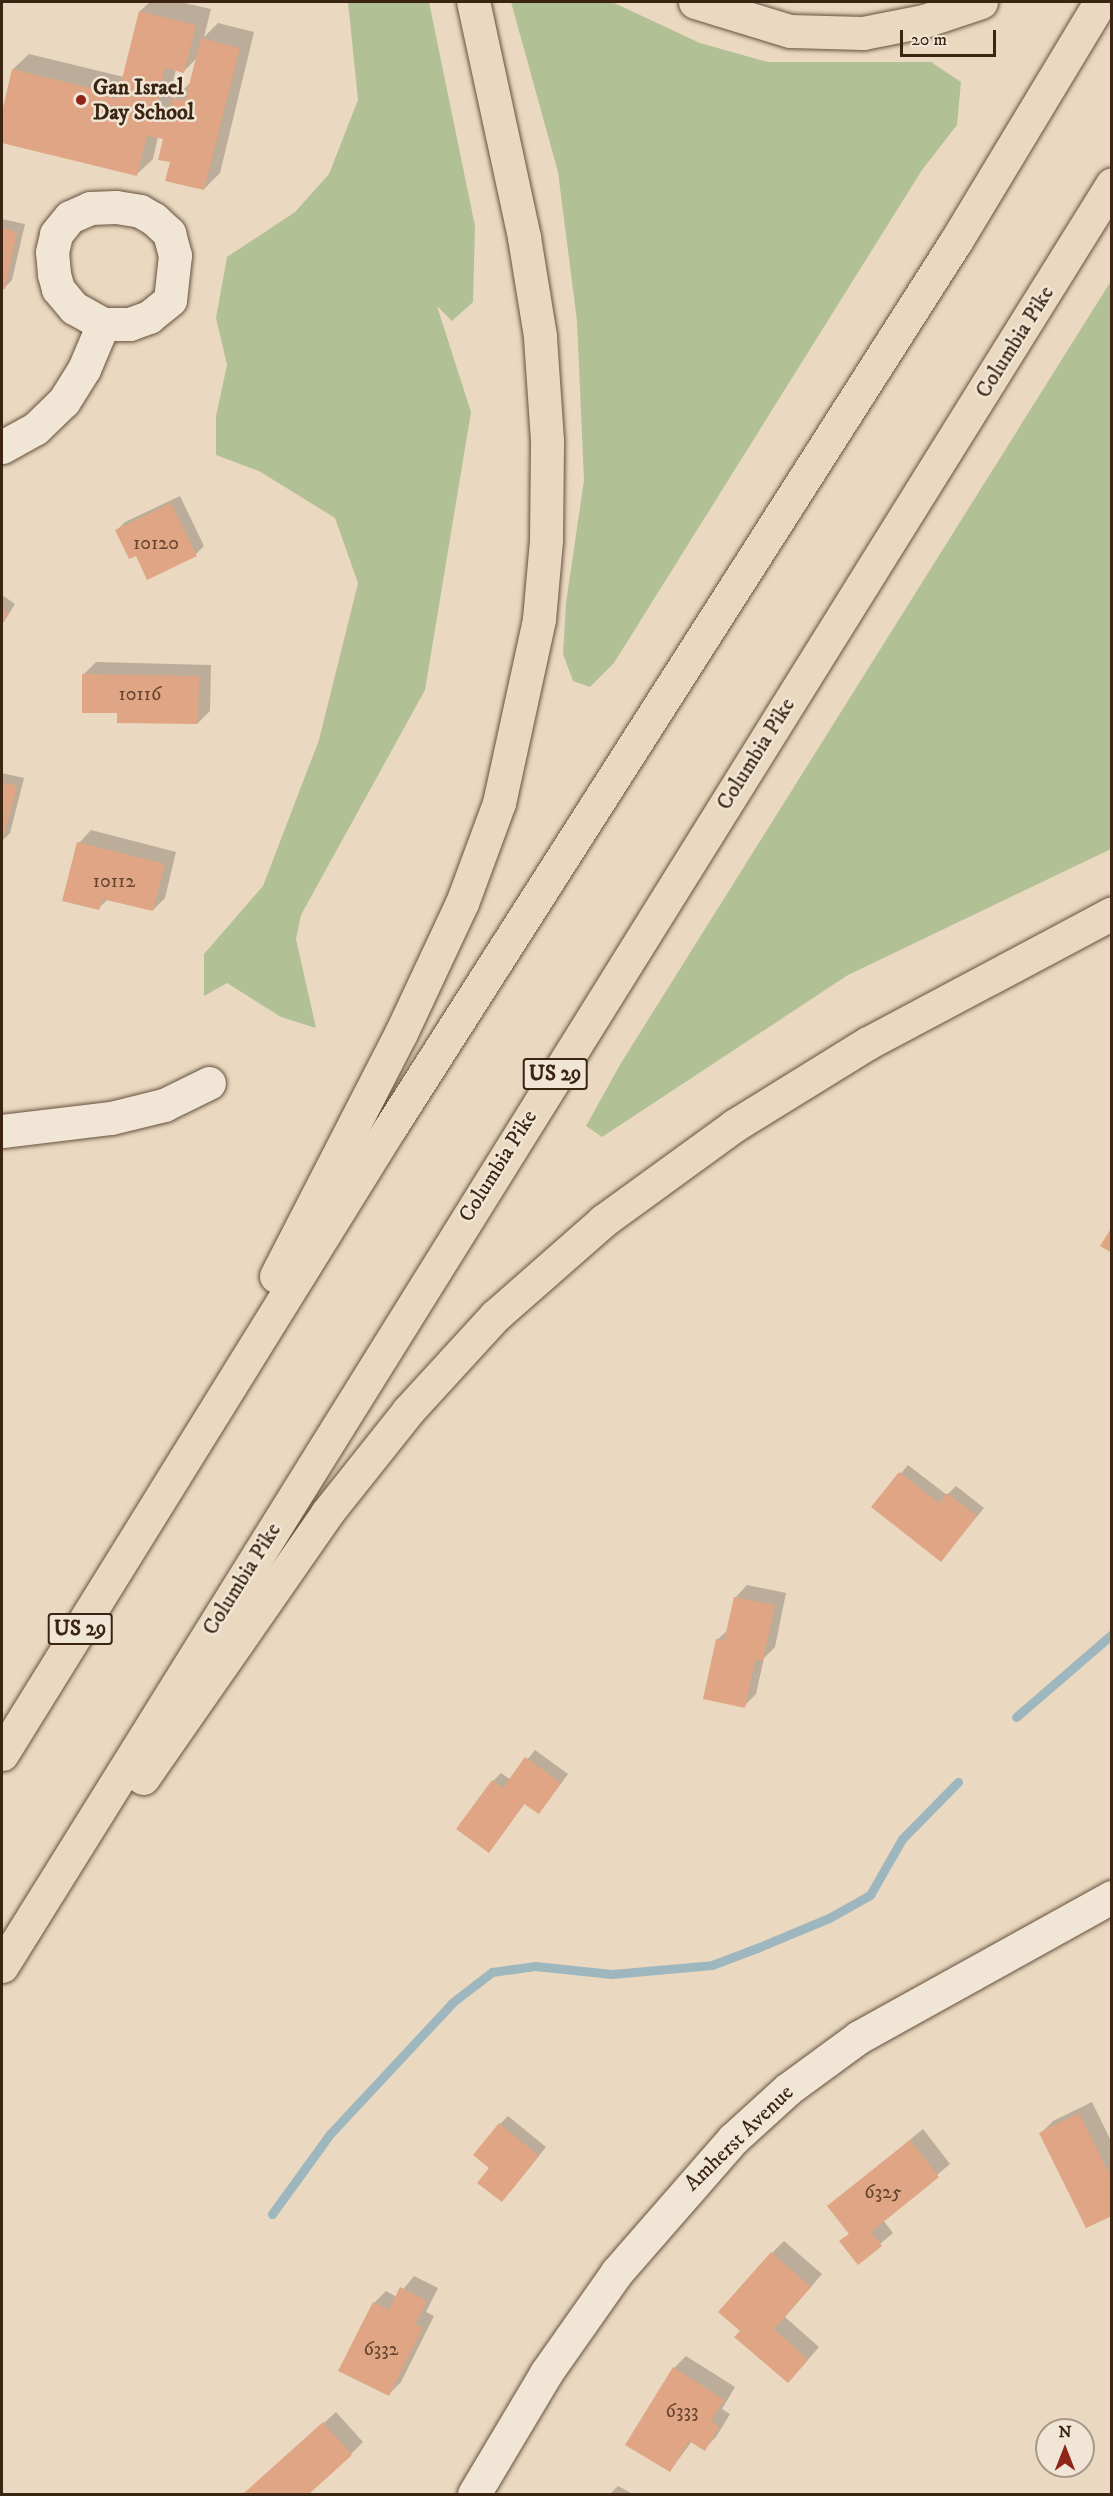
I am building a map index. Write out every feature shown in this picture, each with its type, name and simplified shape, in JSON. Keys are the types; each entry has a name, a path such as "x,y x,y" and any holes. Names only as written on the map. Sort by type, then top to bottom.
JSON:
{"highway":[{"path":"159,1504 401,1033 462,903 499,803 520,718 539,619 546,540 545,405 540,336 524,237 473,2"},
{"path":"695,2 790,31 863,33 924,21 981,2"},
{"name":"US 29","path":"2,1754 390,1128 956,241 1100,2"},
{"name":"Columbia Pike","path":"2,1966 1112,184"},
{"path":"2,1981 327,1513 408,1411 495,1316 603,1221 735,1125 868,1043 1112,913"},
{"path":"868,1043 1112,937"}],"street":[{"path":"2,447 35,429 64,401 84,369 103,324"},
{"path":"2,1131 111,1118 164,1105 209,1083"},
{"name":"Amherst Avenue","path":"474,2494 546,2373 617,2272 733,2139 788,2089 859,2037 1108,1907"}],"green space":[{"path":"348,2 429,2 475,226 473,302 452,321 437,306 471,412 425,690 301,915 296,939 316,1028 281,1017 227,983 204,996 204,954 263,886 319,740 358,583 335,518 259,471 216,455 216,416 227,365 216,318 227,257 295,212 329,174 358,100"},
{"path":"511,2 612,2 700,43 768,62 931,62 961,82 957,125 922,170 614,663 590,687 573,681 563,654 566,603 584,480 577,321 558,172"},
{"path":"1111,281 1111,849 848,975 602,1137 586,1126 621,1063"}],"building":[{"name":"Gan Israel Day School","path":"139,11 196,25 184,73 165,68 155,112 168,115 173,98 185,101 201,38 240,48 204,190 165,181 170,162 158,160 163,139 147,136 137,176 2,143 2,112 12,69 107,92 106,96 117,99"},
{"path":"2,228 17,232 5,289 2,289"},
{"path":"171,503 197,556 147,580 136,556 129,559 115,530"},
{"path":"2,608 8,613 2,623"},
{"path":"82,674 199,676 198,724 117,723 117,713 82,713"},
{"path":"2,782 17,786 2,843"},
{"path":"77,842 165,864 153,911 102,899 99,910 62,901"},
{"path":"1112,1227 1112,1253 1100,1246"},
{"path":"899,1472 939,1503 947,1493 977,1516 941,1562 871,1507"},
{"path":"734,1597 775,1605 763,1661 755,1660 745,1708 703,1699 716,1639 724,1641"},
{"path":"525,1757 561,1783 539,1814 524,1804 489,1853 456,1829 492,1780 503,1788"},
{"path":"1079,2113 1112,2179 1112,2216 1086,2228 1039,2133"},
{"path":"499,2123 539,2156 502,2202 477,2183 489,2168 473,2155"},
{"path":"910,2140 939,2177 871,2232 882,2246 858,2265 839,2241 849,2234 827,2206"},
{"path":"771,2252 811,2287 774,2329 808,2360 788,2383 734,2337 740,2331 718,2312"},
{"path":"400,2287 427,2301 415,2324 423,2328 389,2396 338,2371 373,2302 389,2310"},
{"path":"673,2367 724,2400 711,2421 719,2427 705,2451 689,2441 670,2472 625,2445"},
{"path":"323,2422 352,2455 309,2494 243,2494"}],"waterway":[{"path":"1016,1717 1112,1634"},
{"path":"272,2214 330,2134 453,2002 492,1972 535,1966 612,1974 712,1965 757,1948 829,1918 870,1895 902,1839 958,1782"}],"place":[{"name":"Gan Israel Day School","path":"81,100"}]}
